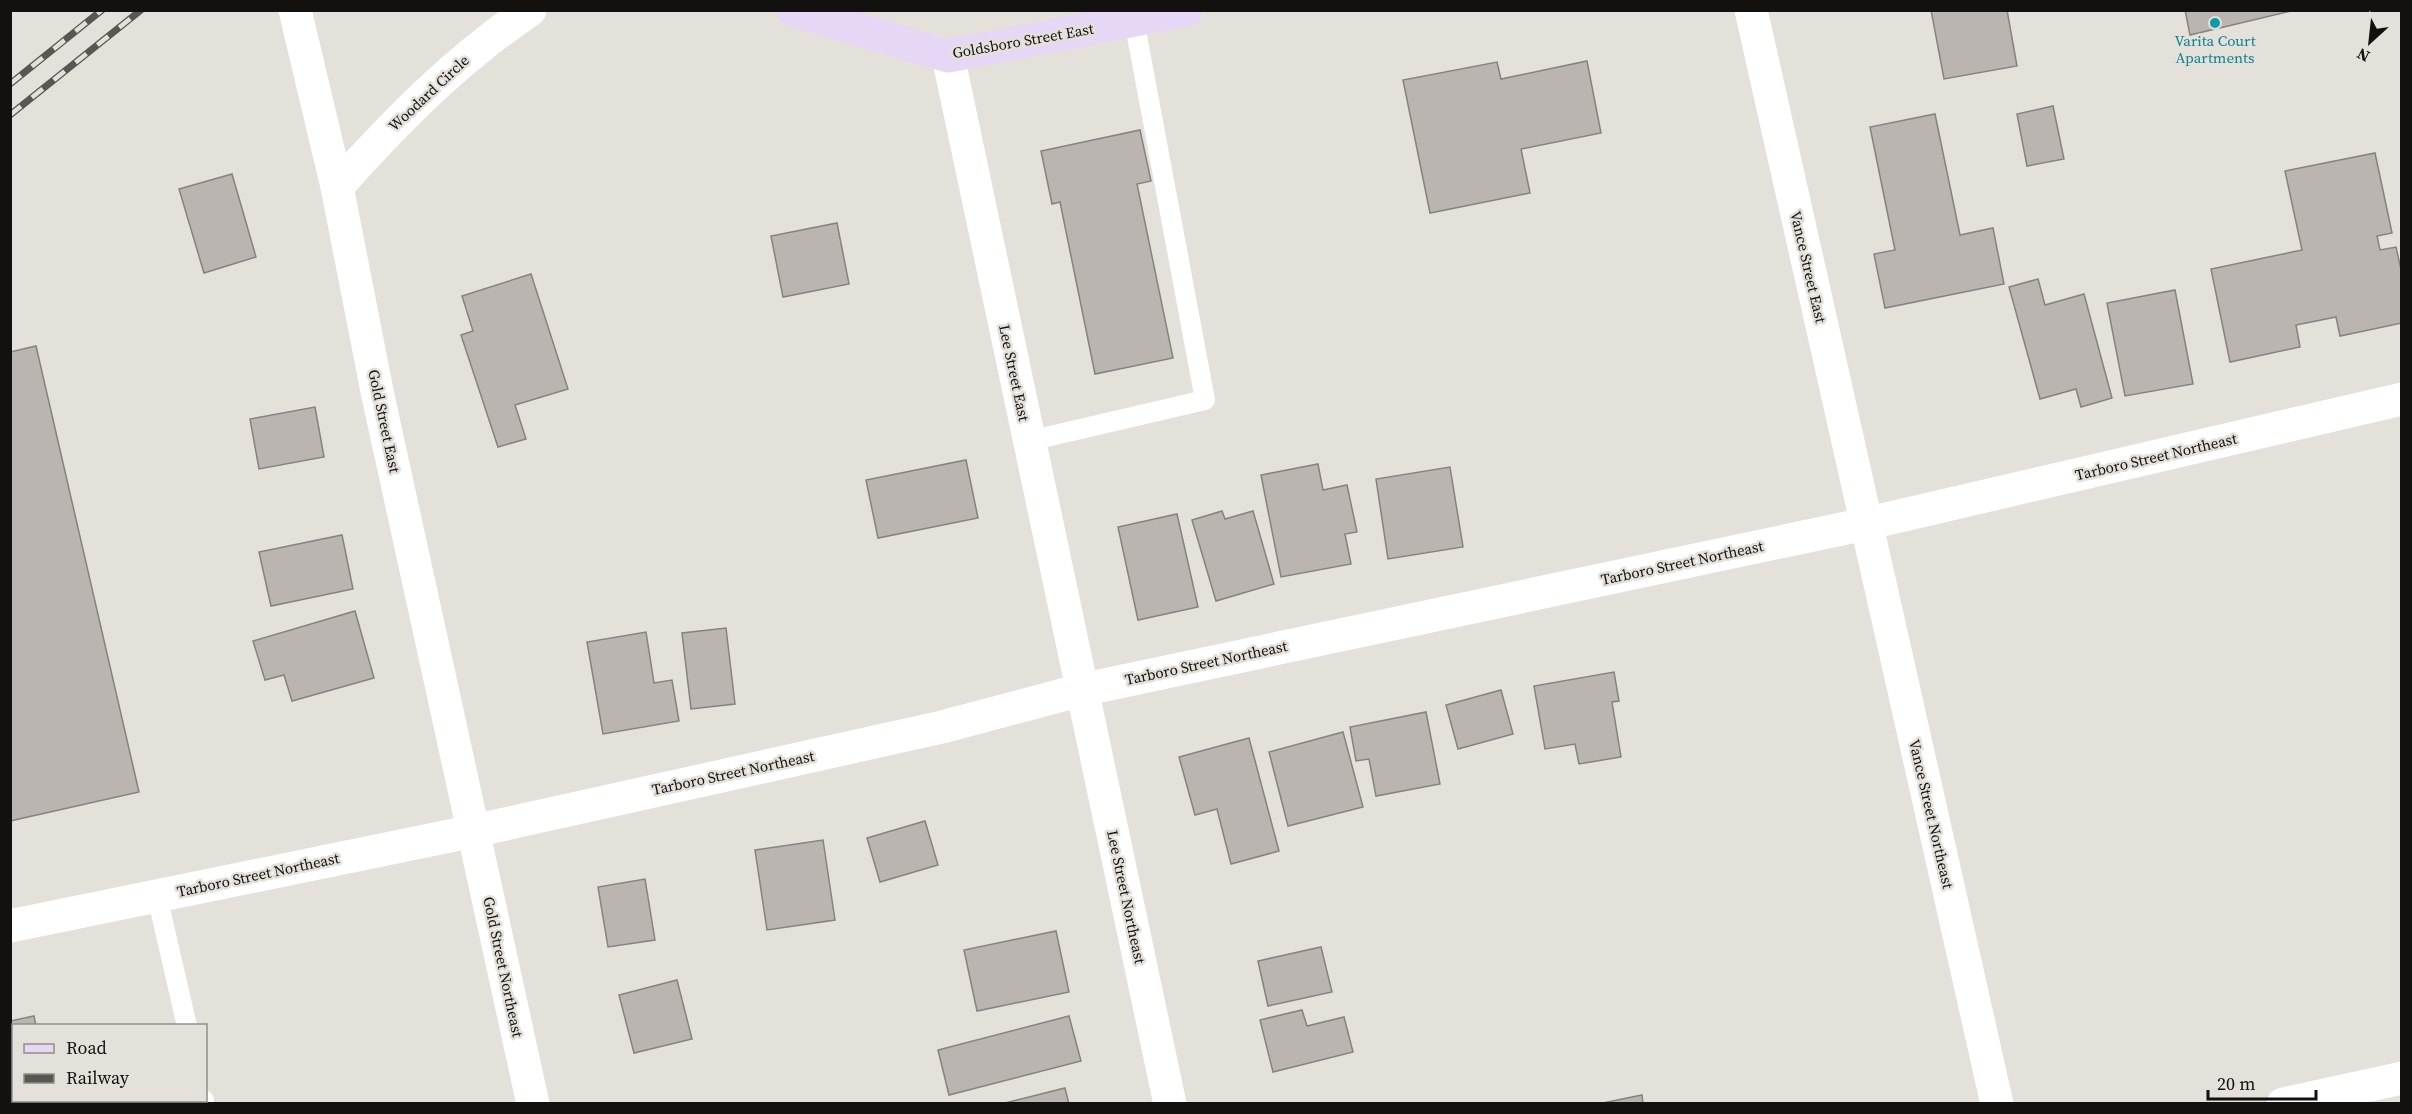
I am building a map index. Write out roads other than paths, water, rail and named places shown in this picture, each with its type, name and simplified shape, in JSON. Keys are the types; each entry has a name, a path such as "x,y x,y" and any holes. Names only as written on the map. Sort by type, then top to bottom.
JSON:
{"main road":[{"name":"Goldsboro Street East","path":"793,10 948,56 1186,10"}],"street":[{"name":"Gold Street East","path":"295,10 337,187 381,407 474,831"},
{"name":"Woodard Circle","path":"337,187 425,92 494,35 530,10"},
{"name":"Vance Street East","path":"1751,10 1865,524"},
{"name":"Lee Street East","path":"948,56 1081,690"},
{"name":"Tarboro Street Northeast","path":"10,926 474,831 942,728 1081,690 1865,524 2402,399"},
{"name":"Vance Street Northeast","path":"1865,524 1997,1104"},
{"name":"Lee Street Northeast","path":"1081,690 1170,1104"},
{"name":"Gold Street Northeast","path":"474,831 533,1104"},
{"path":"2283,1104 2402,1078"}],"lane":[{"path":"1029,441 1205,400 1134,20"},
{"path":"158,896 187,1024"}],"railway":[{"path":"10,84 102,10"},
{"path":"10,115 141,10"}],"place":[{"name":"Varita Court Apartments","path":"2215,23"}]}
